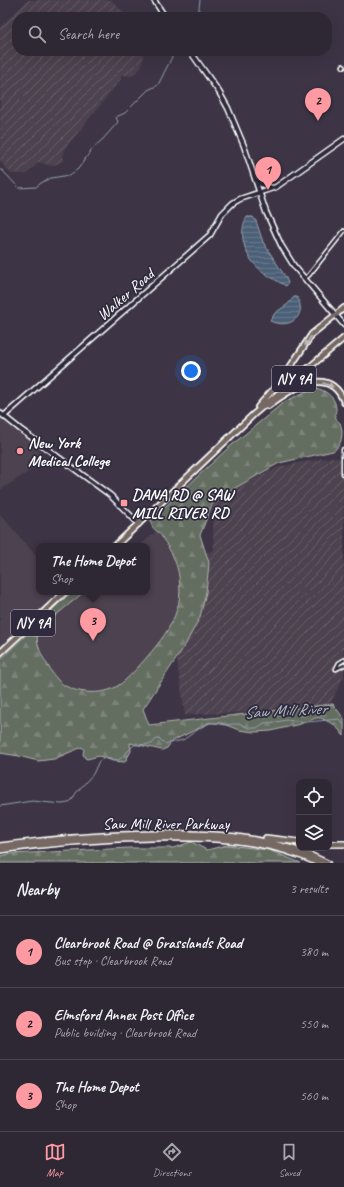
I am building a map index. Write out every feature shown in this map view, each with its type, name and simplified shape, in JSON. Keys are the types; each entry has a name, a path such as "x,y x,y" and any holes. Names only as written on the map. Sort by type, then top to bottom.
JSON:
{"highway":[{"name":"Saw Mill River Parkway","path":"0,846 113,835 181,834 231,836 280,844 304,852 327,863"},
{"path":"231,836 262,837 296,842"},
{"name":"Saw Mill River Parkway","path":"0,850 48,844 104,840 165,838 214,839 244,841 274,847 298,854 318,863"},
{"path":"332,844 344,844"}],"main road":[{"path":"245,422 282,378 312,334 344,308"},
{"name":"NY 9A","path":"118,543 245,422 282,389 344,338"},
{"path":"245,422 284,393 309,383 326,383 332,386 338,391 344,402"},
{"name":"NY 9A","path":"0,653 62,595"}],"street":[{"path":"154,0 162,12"},
{"path":"193,56 228,108 244,146 266,212 281,245 294,266 344,325"},
{"name":"Walker Road","path":"2,414 210,235 227,208 240,199 260,193 285,182 344,139"},
{"path":"255,178 261,184 272,188"},
{"path":"305,278 344,231"},
{"path":"2,414 110,495 139,524"},
{"path":"344,450 344,473"},
{"path":"344,660 339,663 336,669 344,665"}],"shaded area":[{"path":"28,0 111,0 123,12 16,12"},
{"path":"12,15 12,56 143,56 144,59 142,61 141,68 132,76 121,75 121,79 64,150 62,155 63,161 52,166 38,162 26,174 11,174 0,161 0,27"},
{"name":"New York Medical College","path":"0,417 32,443 47,460 0,490"},
{"path":"332,457 344,460 344,676 328,708 185,715 176,653 201,555 214,550 212,496 282,466"},
{"path":"0,514 36,556 36,595 57,595 20,629 0,652"},
{"path":"157,531 175,561 180,587 178,608 171,624 155,648 136,670 118,686 103,692 89,693 67,687 57,680 40,653 36,637 38,630 80,595 150,595 150,543 143,543"}],"green space":[{"path":"319,389 328,394 335,402 335,417 340,423 342,430 338,446 333,451 279,463 214,500 200,535 209,563 206,592 200,617 184,647 143,709 149,725 333,704 344,719 344,736 335,725 321,718 316,718 300,724 271,731 254,732 239,730 221,723 210,723 172,741 167,748 162,750 130,743 131,751 125,762 113,761 99,756 87,759 83,754 84,750 82,747 54,759 38,761 0,753 0,660 69,595 80,595 38,630 37,639 40,652 44,660 62,684 78,691 96,692 112,689 130,676 152,652 172,622 180,597 177,566 162,537 153,527 151,520 227,449 284,402 307,391"},
{"path":"191,842 207,850 227,845 269,850 301,863 0,863 0,856 11,854 130,848 173,848"}],"water":[{"path":"247,217 253,217 256,221 263,242 286,278 288,283 286,286 264,273 248,256 243,236 244,225"},
{"path":"294,297 297,297 300,304 299,315 295,320 284,324 270,321 275,313 288,304"}],"waterway":[{"path":"199,12 200,0"},
{"path":"0,170 2,170 19,188 36,187 51,178 70,175 78,169 93,148 118,122 116,117 125,113 148,90 158,85 172,56"},
{"name":"Saw Mill River","path":"0,806 32,801 62,804 68,803 93,774 99,761 105,758 119,760 134,745 152,744 159,738 165,744 183,740 209,722 225,725 241,724 248,728 257,728 264,723 286,720 307,722 339,719 344,725"}],"place":[{"name":"Elmsford Annex Post Office","path":"318,121"},
{"name":"Clearbrook Road @ Grasslands Road","path":"268,190"},
{"name":"New York Medical College","path":"20,451"},
{"name":"DANA RD @ SAW MILL RIVER RD","path":"124,503"},
{"name":"The Home Depot","path":"93,641"}]}
